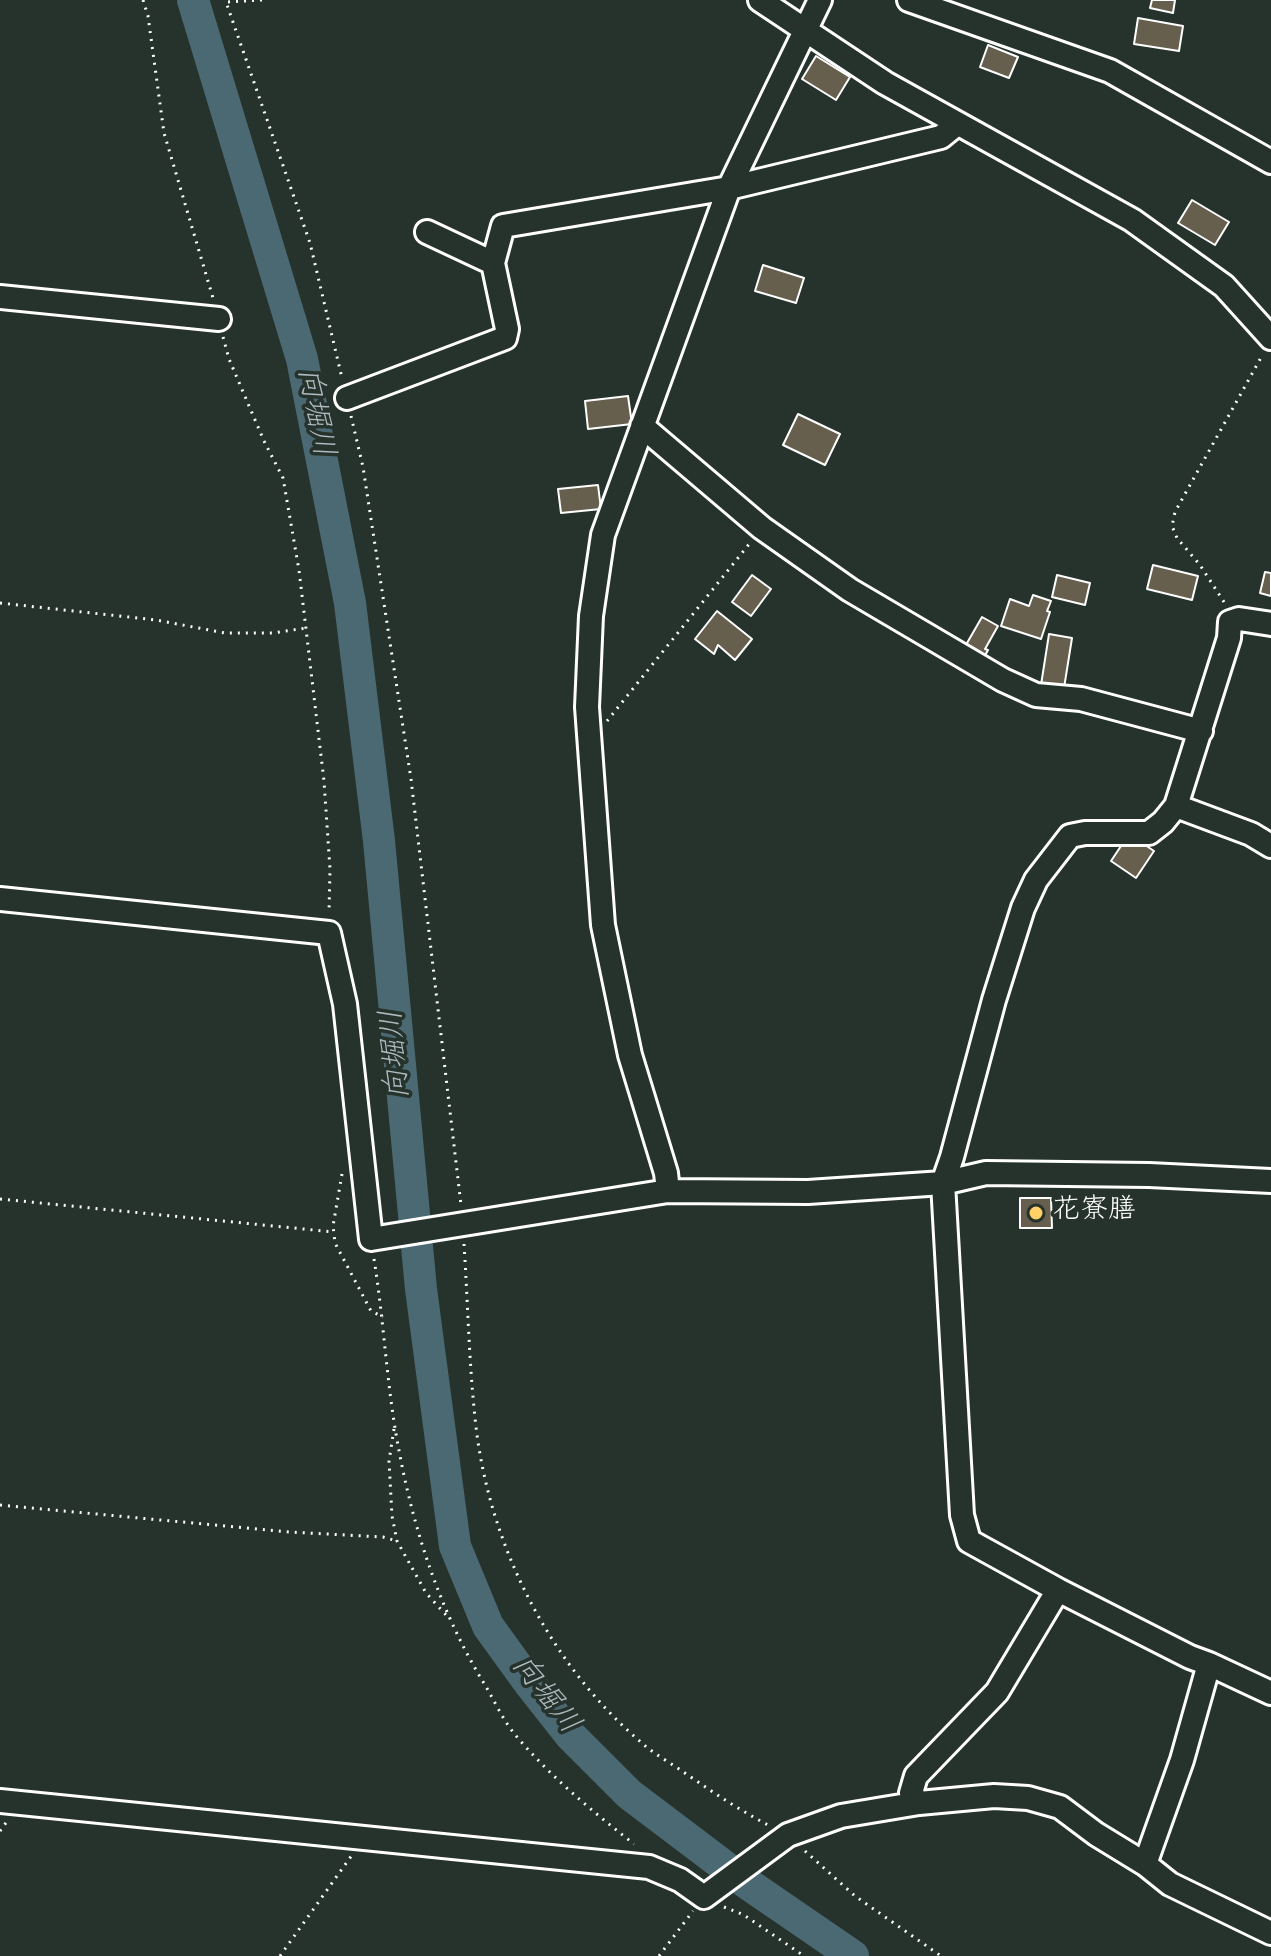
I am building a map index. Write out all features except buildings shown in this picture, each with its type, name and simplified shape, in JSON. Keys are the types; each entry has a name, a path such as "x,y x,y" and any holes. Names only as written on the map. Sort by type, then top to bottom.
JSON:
{"street":[{"path":"760,0 885,83 1132,220 1224,286 1267,345"},
{"path":"668,1191 666,1173 630,1055 603,925 587,707 591,616 603,535 729,188 820,0"},
{"path":"909,0 1110,71 1271,162"},
{"path":"347,398 505,338 507,329 493,263 503,226 729,188 941,137 957,124"},
{"path":"427,232 493,263"},
{"path":"0,297 219,319"},
{"path":"642,426 762,528 850,590 1003,680 1036,695 1081,699 1201,731"},
{"path":"1271,624 1239,619 1230,622 1229,638 1176,806 1163,822 1149,833 1085,833 1070,836 1036,880 1023,908 994,1000 943,1183 964,1530 969,1541 1190,1657 1271,1693"},
{"path":"1176,806 1251,834 1271,846"},
{"path":"0,899 329,933 345,1004 377,1238 668,1191 808,1192 943,1183 986,1173 1149,1175 1271,1181"},
{"path":"919,1803 911,1793 916,1776 997,1692 1058,1590"},
{"path":"1145,1864 1182,1760 1209,1664"},
{"path":"0,1801 649,1867 709,1895 784,1838 841,1816 919,1803 994,1796 1046,1801 1060,1807 1170,1884 1271,1933"}],"path":[{"path":"143,0 148,16 164,133 229,359 283,478 299,570 324,781 330,869 329,933"},
{"path":"262,0 226,2 310,243 363,467 411,779 477,1429 494,1511 523,1587 558,1650 594,1695 642,1744 784,1838 855,1896 941,1956"},
{"path":"1230,622 1223,602 1200,565 1177,538 1172,526 1175,512 1267,345"},
{"path":"590,743 762,528"},
{"path":"0,603 156,620 225,633 273,633 306,628"},
{"path":"0,1199 334,1232"},
{"path":"377,1238 395,1427 410,1504 427,1562 450,1619 464,1651 515,1735 573,1796 643,1851 649,1867"},
{"path":"395,1427 389,1461 392,1516 397,1541 426,1593 450,1619"},
{"path":"0,1505 289,1532 383,1537 397,1541"},
{"path":"280,1956 360,1844 361,1838"},
{"path":"659,1956 709,1895 804,1956"}],"waterway":[{"name":"向堀川","path":"193,0 302,359 350,603 379,841 421,1289 455,1546 488,1626 571,1736 629,1794 748,1884 853,1956"}],"place":[{"name":"花寮膳","path":"1036,1213"}]}
